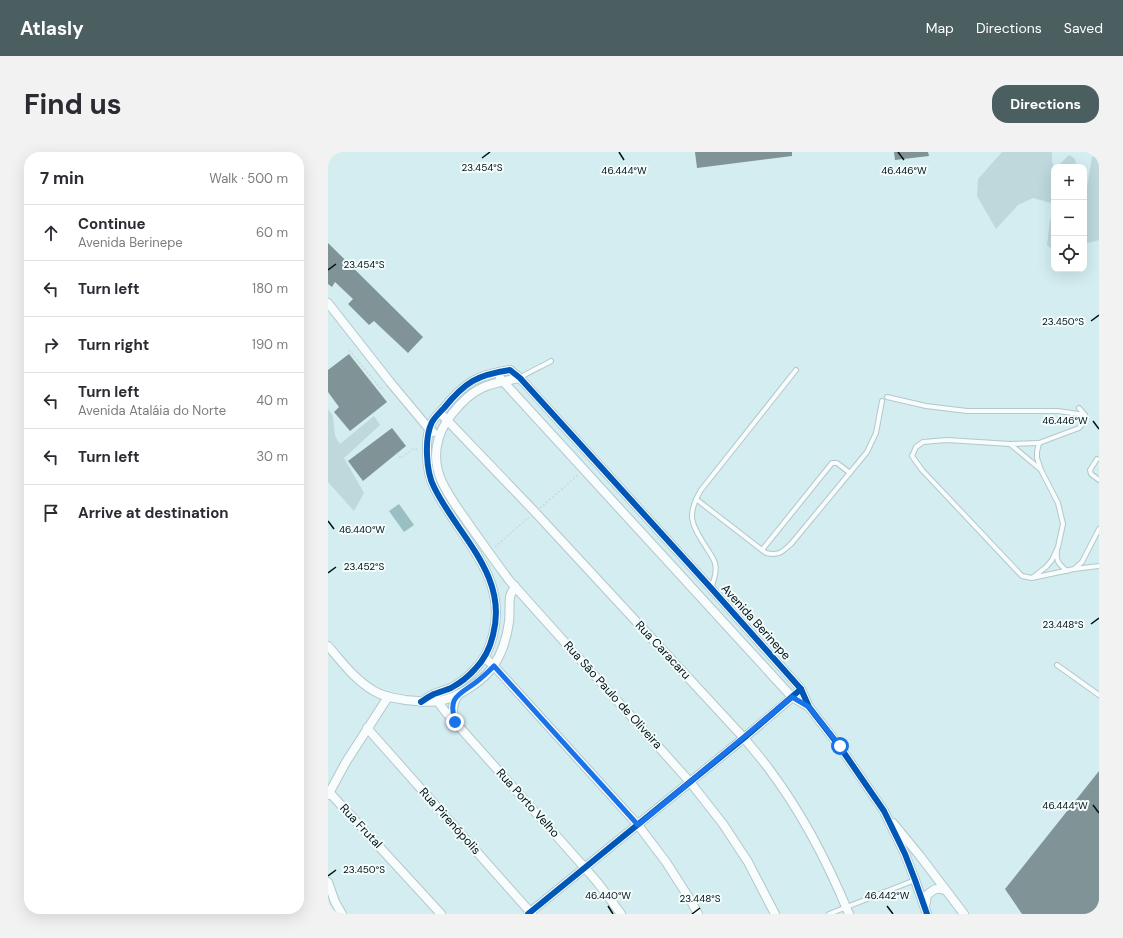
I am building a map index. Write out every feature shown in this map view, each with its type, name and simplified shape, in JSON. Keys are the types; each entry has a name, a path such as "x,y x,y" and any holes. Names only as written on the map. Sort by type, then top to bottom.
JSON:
{"street":[{"path":"328,303 430,430 439,436"},
{"path":"436,698 458,683 475,669 485,658 491,644 497,614 495,598 480,559 441,499 431,480 427,450 428,437 432,422 462,388 477,378 496,372 510,370"},
{"name":"Avenida Berinepe","path":"510,370 520,378 711,588 801,690 809,707 840,746 884,811 905,854 926,911"},
{"name":"Avenida Berinepe","path":"496,372 792,697 809,707"},
{"name":"Rua São Paulo de Oliveira","path":"520,378 503,381 477,390 464,400 447,420 439,436 436,450 437,466 442,482 452,500 488,552 515,586 690,782 723,824 748,862 775,914"},
{"name":"Rua Caracaru","path":"439,413 535,512 744,738 769,769 796,809 822,854 848,911"},
{"path":"328,647 360,682 374,691 388,697 421,702 436,698 450,698 458,695 477,682 494,666 500,654 509,622 510,596 515,586"},
{"path":"485,658 494,666 638,825 666,862 698,914"},
{"path":"531,913 801,690"},
{"path":"455,722 452,706 458,695"},
{"path":"328,793 388,697"},
{"name":"Rua Porto Velho","path":"436,698 445,712 586,868 621,914"},
{"name":"Rua Pirenópolis","path":"368,728 531,913"},
{"name":"Rua Frutal","path":"328,793 441,914"},
{"path":"884,811 964,914"},
{"path":"328,882 331,903 342,914"},
{"path":"926,911 927,895 939,888 945,890"}],"lane":[{"path":"520,378 551,361"},
{"path":"510,370 527,373"},
{"path":"711,588 716,570 715,564 713,558 694,527 692,509 701,490 796,370"},
{"path":"887,397 926,406 967,411 1058,411 1085,415"},
{"path":"696,499 766,553 773,555 780,553 791,544 867,452 876,433 882,401"},
{"path":"1079,408 1085,415 1084,422 1079,428 1039,443 1010,444 947,440 923,442 916,447 912,456 922,470 1022,576 1032,578 1074,569 1099,566"},
{"path":"1039,443 1037,452 1041,470 1058,502 1062,524 1057,558 1060,565 1067,571"},
{"path":"1010,444 1041,470"},
{"path":"1097,459 1090,470 1091,474 1099,480"},
{"path":"762,550 832,463 837,463 850,473"},
{"path":"1074,569 1082,562 1099,529"},
{"path":"1032,578 1052,560 1058,547"},
{"path":"1057,665 1099,695"},
{"path":"829,914 848,911 915,880"}],"path":[{"path":"349,350 381,388 390,382"},
{"path":"397,452 401,458 413,449 423,449"}],"shaded area":[{"path":"1002,152 1052,152 1051,203 1033,198 1018,205 996,229 977,196 978,179"},
{"path":"1069,155 1074,158 1077,164 1060,164"},
{"path":"1099,156 1099,240 1087,243 1087,187 1092,157"},
{"path":"1051,218 1051,248 1047,245"},
{"path":"328,409 333,416 335,436 340,444 374,416 380,425 344,458 364,493 354,511 328,482"},
{"path":"399,504 414,525 404,532 389,511"}],"building":[{"path":"695,152 792,152 792,156 697,168"},
{"path":"894,152 928,152 929,156 895,160"},
{"path":"328,243 423,337 408,353 374,321 369,325 348,304 353,299 335,282 332,287 328,284"},
{"path":"349,354 387,402 350,431 334,412 339,407 328,392 328,370"},
{"path":"392,428 406,446 363,481 348,461"},
{"path":"1099,771 1099,914 1022,914 1005,889"}],"cycle path":[{"path":"421,702 434,694 458,684 479,665 487,653 493,635 496,613 494,593 487,574 478,556 444,505 431,481 427,455 429,429 436,416 465,386 480,377 510,370 520,378 801,689 809,707 840,747 884,811 905,854 927,914"},
{"path":"528,914 744,738 801,689"}],"route":[{"path":"455,722 452,712 454,700 458,695 477,682 494,666 638,825 792,697 809,707 840,746"}]}
